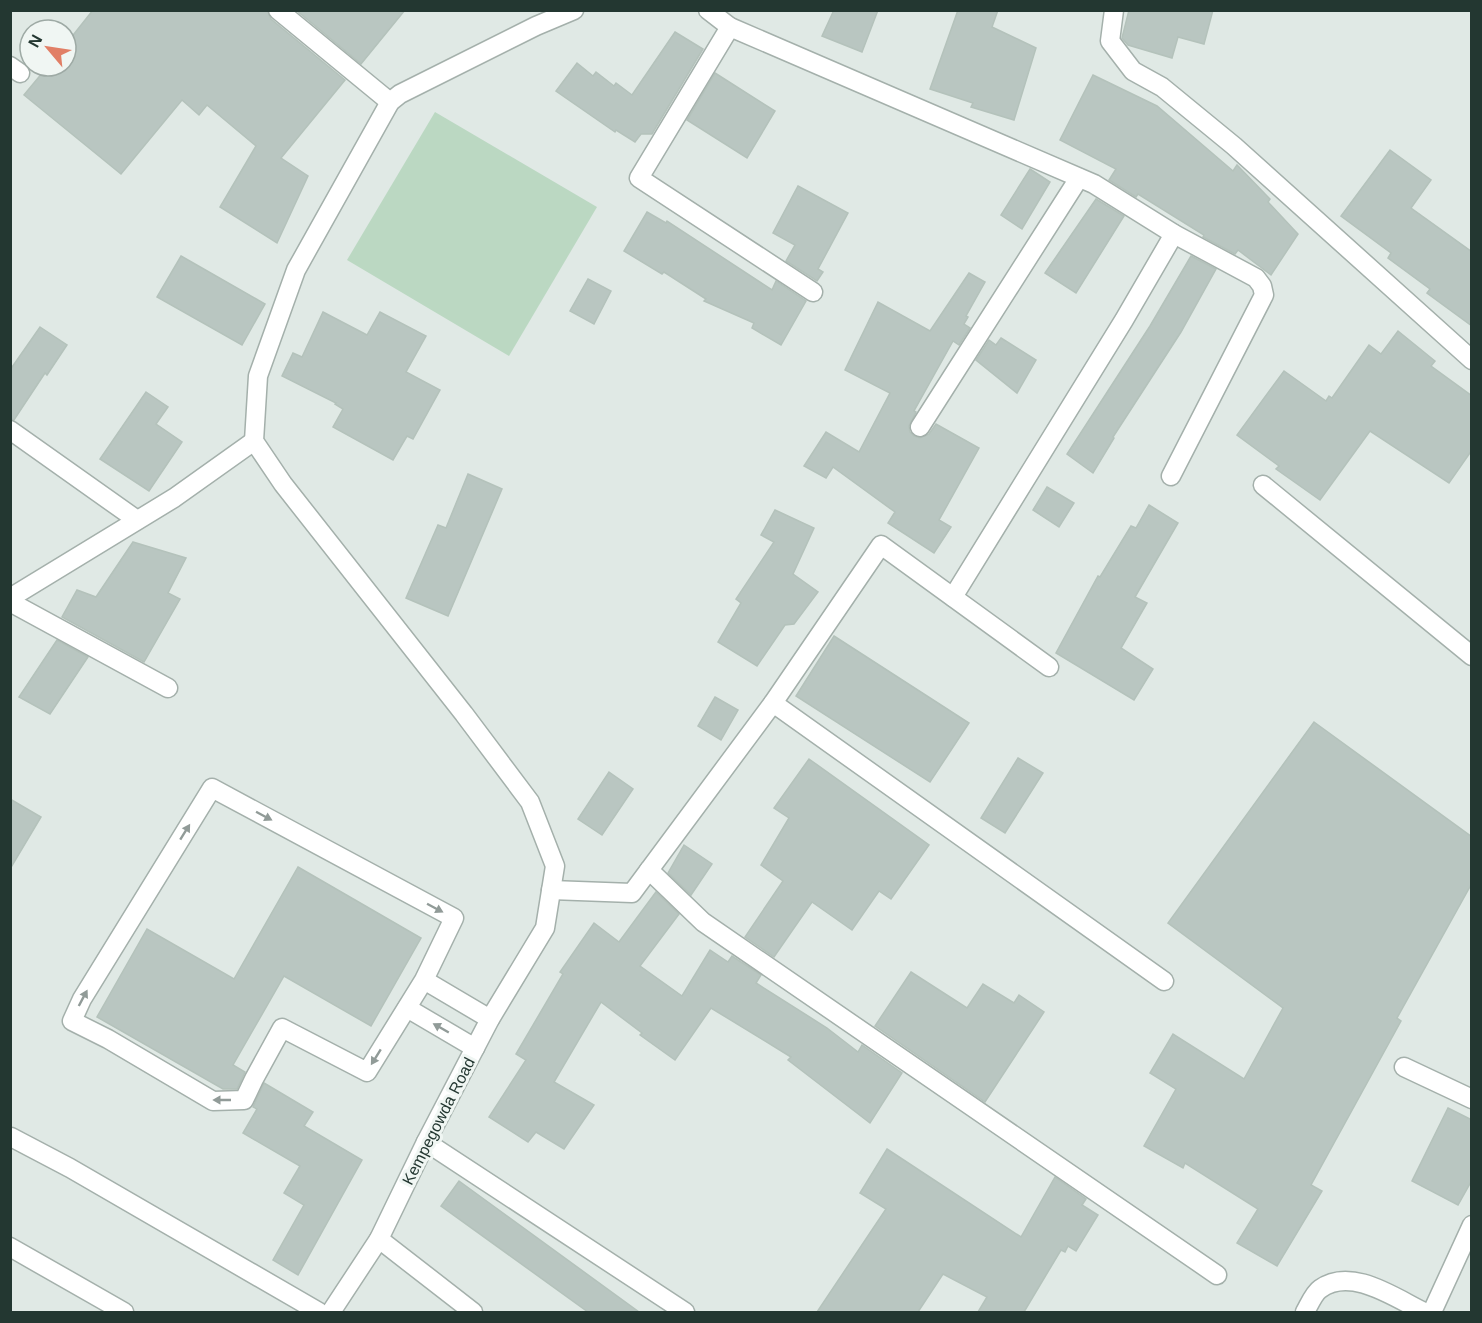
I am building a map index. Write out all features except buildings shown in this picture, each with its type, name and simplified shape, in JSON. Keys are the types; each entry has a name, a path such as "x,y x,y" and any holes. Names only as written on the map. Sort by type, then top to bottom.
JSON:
{"street":[{"path":"278,10 390,102"},
{"path":"574,10 536,26 410,88 390,102 297,270 258,376 254,441 283,484 464,714 530,802 555,866 551,891 632,893 773,703 881,545 1049,667"},
{"path":"708,10 730,27 1094,184 1174,234 1256,278 1263,286 1264,295 1171,476"},
{"path":"1114,10 1110,41 1133,71 1162,87 1234,146 1472,360"},
{"path":"730,27 639,178 813,292"},
{"path":"920,427 1080,178"},
{"path":"953,597 1174,234"},
{"path":"10,430 137,519"},
{"path":"168,688 10,600 174,498 254,441"},
{"path":"1263,485 1472,656"},
{"path":"773,703 1164,981"},
{"path":"212,788 454,918 424,980 407,1008 368,1072 282,1028 244,1100 213,1101 108,1039 72,1021 82,999 212,788"},
{"path":"649,870 704,922 1217,1275"},
{"name":"Kempegowda Road","path":"331,1312 379,1239 490,1019 545,928 551,891"},
{"path":"424,980 490,1019"},
{"path":"407,1008 475,1048"},
{"path":"1404,1066 1472,1099"},
{"path":"11,1137 70,1168 319,1312"},
{"path":"426,1142 685,1312"},
{"path":"1432,1312 1472,1225"},
{"path":"379,1239 473,1312"},
{"path":"10,1247 124,1312"},
{"path":"1305,1312 1318,1290 1340,1280 1359,1281 1424,1312"}],"green space":[{"path":"435,112 597,207 509,356 347,260"}]}
